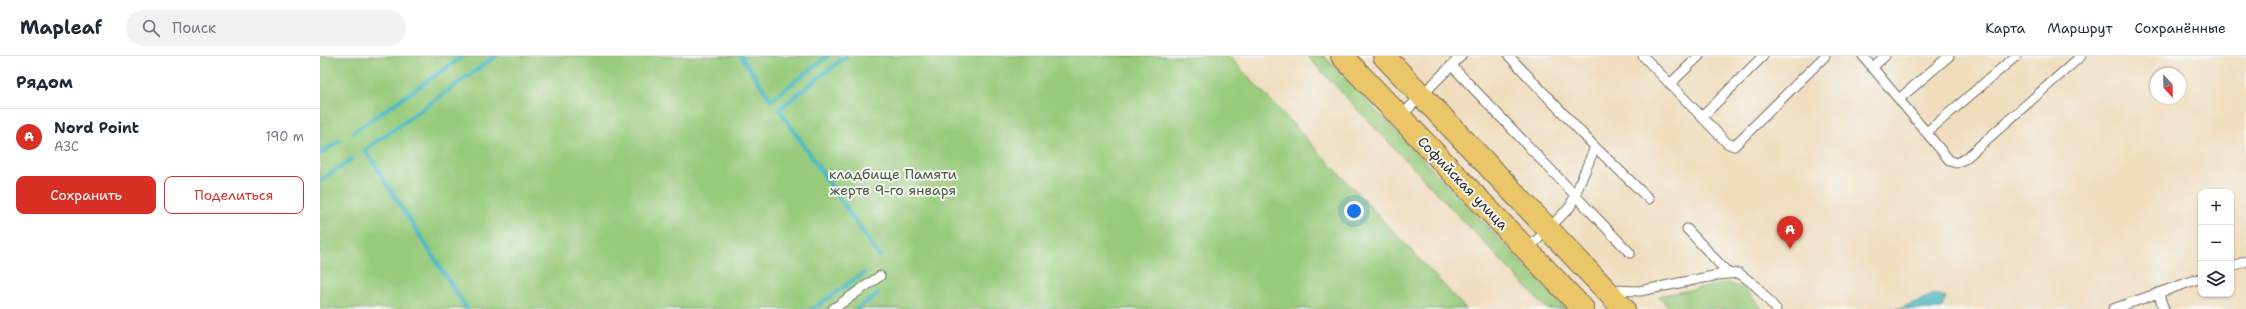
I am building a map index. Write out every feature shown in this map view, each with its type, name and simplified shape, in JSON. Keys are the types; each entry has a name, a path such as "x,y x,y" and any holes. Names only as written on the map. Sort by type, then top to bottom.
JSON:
{"main road":[{"name":"Софийская улица","path":"1342,56 1584,309"},
{"name":"Софийская улица","path":"1384,56 1624,309"}],"lane":[{"path":"1400,117 1461,56"},
{"path":"1509,56 1595,147 1649,199"},
{"path":"1643,56 1727,143 1734,146 1825,56"},
{"path":"1670,84 1699,56"},
{"path":"1702,117 1763,56"},
{"path":"1863,56 1950,161 1956,163 1965,159 2081,56"},
{"path":"1872,68 1885,56"},
{"path":"1898,99 1949,56"},
{"path":"1927,132 2016,56"},
{"path":"1452,66 1630,253"},
{"path":"1527,250 1570,207 1595,147"},
{"path":"1687,229 1729,274"},
{"path":"2234,266 2246,261"},
{"path":"1605,290 1640,291 1739,273 1756,286 1776,309"},
{"path":"833,309 880,276"},
{"path":"2113,309 2198,279"},
{"path":"2158,293 2164,309"}],"green space":[{"name":"кладбище Памяти жертв 9-го января","path":"320,56 1229,56 1466,309 320,309"},
{"path":"1307,56 1324,56 1566,309 1547,309"},
{"path":"1727,283 1743,288 1763,309 1670,309 1658,296"}],"water":[{"path":"1935,294 1946,297 1941,309 1889,309 1903,307"}],"waterway":[{"path":"354,132 463,56"},
{"path":"467,309 365,150 496,56"},
{"path":"741,56 771,100 828,56"},
{"path":"846,56 779,109 879,256"},
{"path":"320,154 340,140"},
{"path":"320,181 352,159"},
{"path":"812,309 864,273"},
{"path":"857,309 878,294"}],"place":[{"name":"Nord Point","path":"1790,249"}]}
